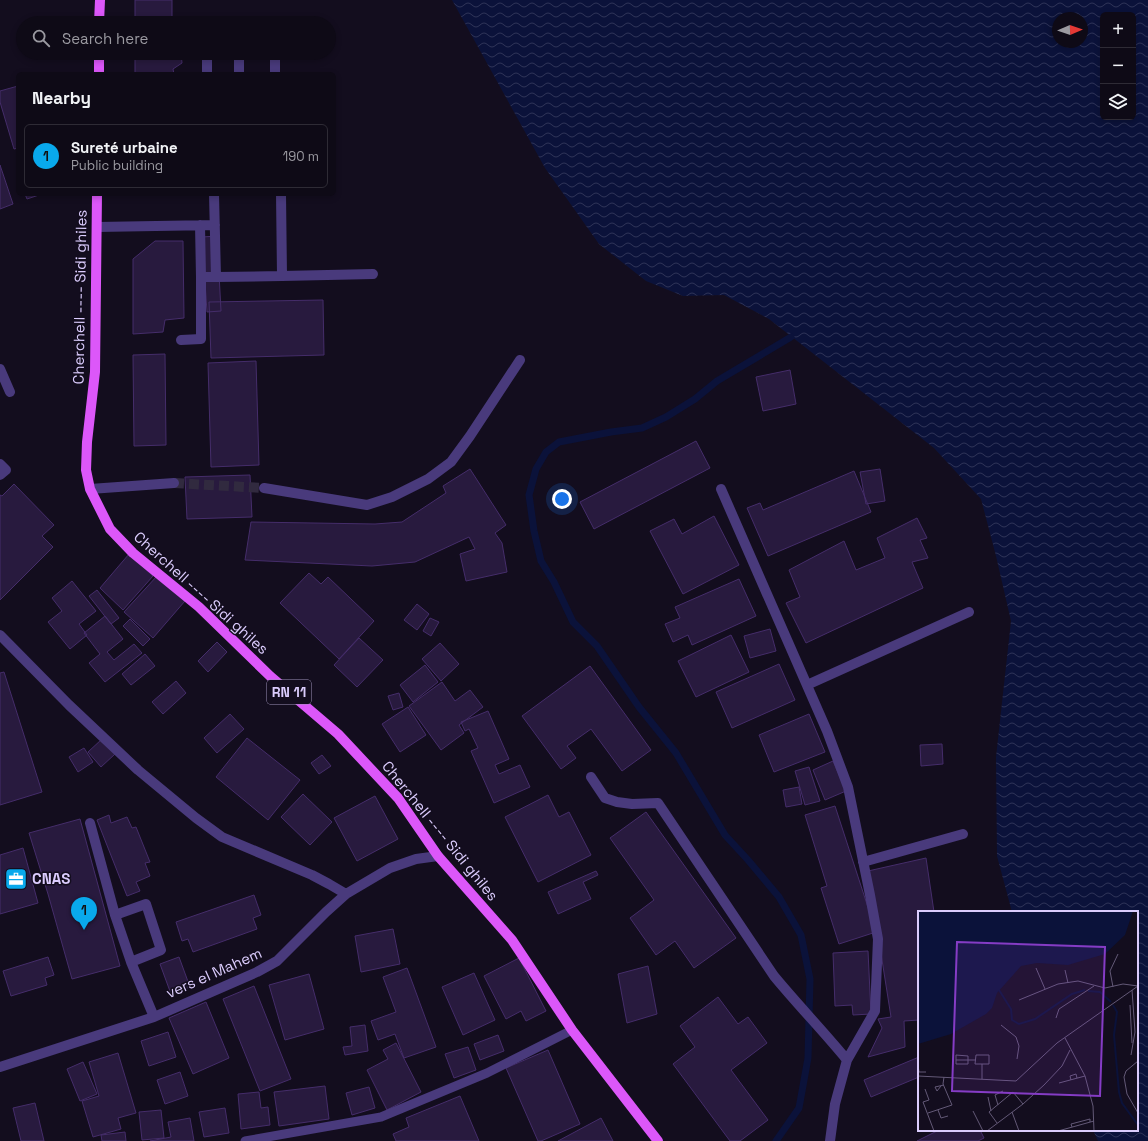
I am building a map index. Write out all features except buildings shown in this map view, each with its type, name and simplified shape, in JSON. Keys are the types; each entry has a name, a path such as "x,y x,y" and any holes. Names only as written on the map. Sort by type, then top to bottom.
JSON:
{"main road":[{"path":"99,16 100,0"},
{"path":"99,60 99,72"},
{"name":"Cherchell ---- Sidi ghiles","path":"97,196 94,372 87,442 86,470 90,489 110,529 133,553 199,607 270,676 338,734 398,798 438,856 512,940 572,1030 658,1141"}],"street":[{"path":"207,60 207,72"},
{"path":"239,60 239,72"},
{"path":"275,60 275,72"},
{"path":"214,196 216,277"},
{"path":"281,196 282,276"},
{"path":"181,340 201,340 200,225"},
{"path":"97,227 215,225"},
{"path":"201,277 373,274"},
{"path":"264,488 367,505 392,497 428,479 451,462 520,360"},
{"path":"0,369 10,392"},
{"path":"0,464 6,470 0,475"},
{"path":"90,489 174,483"},
{"path":"721,489 827,731 848,787 878,939 875,1011 847,1060 836,1104 830,1141"},
{"path":"807,685 969,612"},
{"path":"0,635 69,705 138,770 196,818 222,837 312,875 346,894"},
{"path":"591,777 605,798 617,802 632,804 658,803 774,976 847,1060"},
{"path":"90,823 115,915 131,962 154,1017"},
{"path":"863,862 963,834"},
{"name":"vers el Mahem","path":"0,1067 154,1017 257,972 275,963 346,894 390,868 416,859 438,856"},
{"path":"115,915 146,904 161,950 131,962"}],"lane":[{"path":"245,1141 381,1117 487,1073 572,1030"}],"water":[{"path":"452,0 1148,0 1148,1141 1098,1141 1093,1131 1138,1131 1138,911 1012,911 997,856 996,757 1011,621 981,499 934,448 769,319 724,295 683,296 646,281 599,244 545,168"}],"waterway":[{"path":"776,1141 799,1108 808,1058 810,979 801,935 779,897 725,835 676,753 639,707 597,646 573,622 554,582 541,561 534,531 529,495 536,469 546,452 559,442 611,432 642,428 666,417 695,399 717,381 791,337"}],"tunnel":[{"path":"174,483 264,488"}],"place":[{"name":"CNAS","path":"16,879"},
{"name":"Sureté urbaine","path":"84,930"}]}
